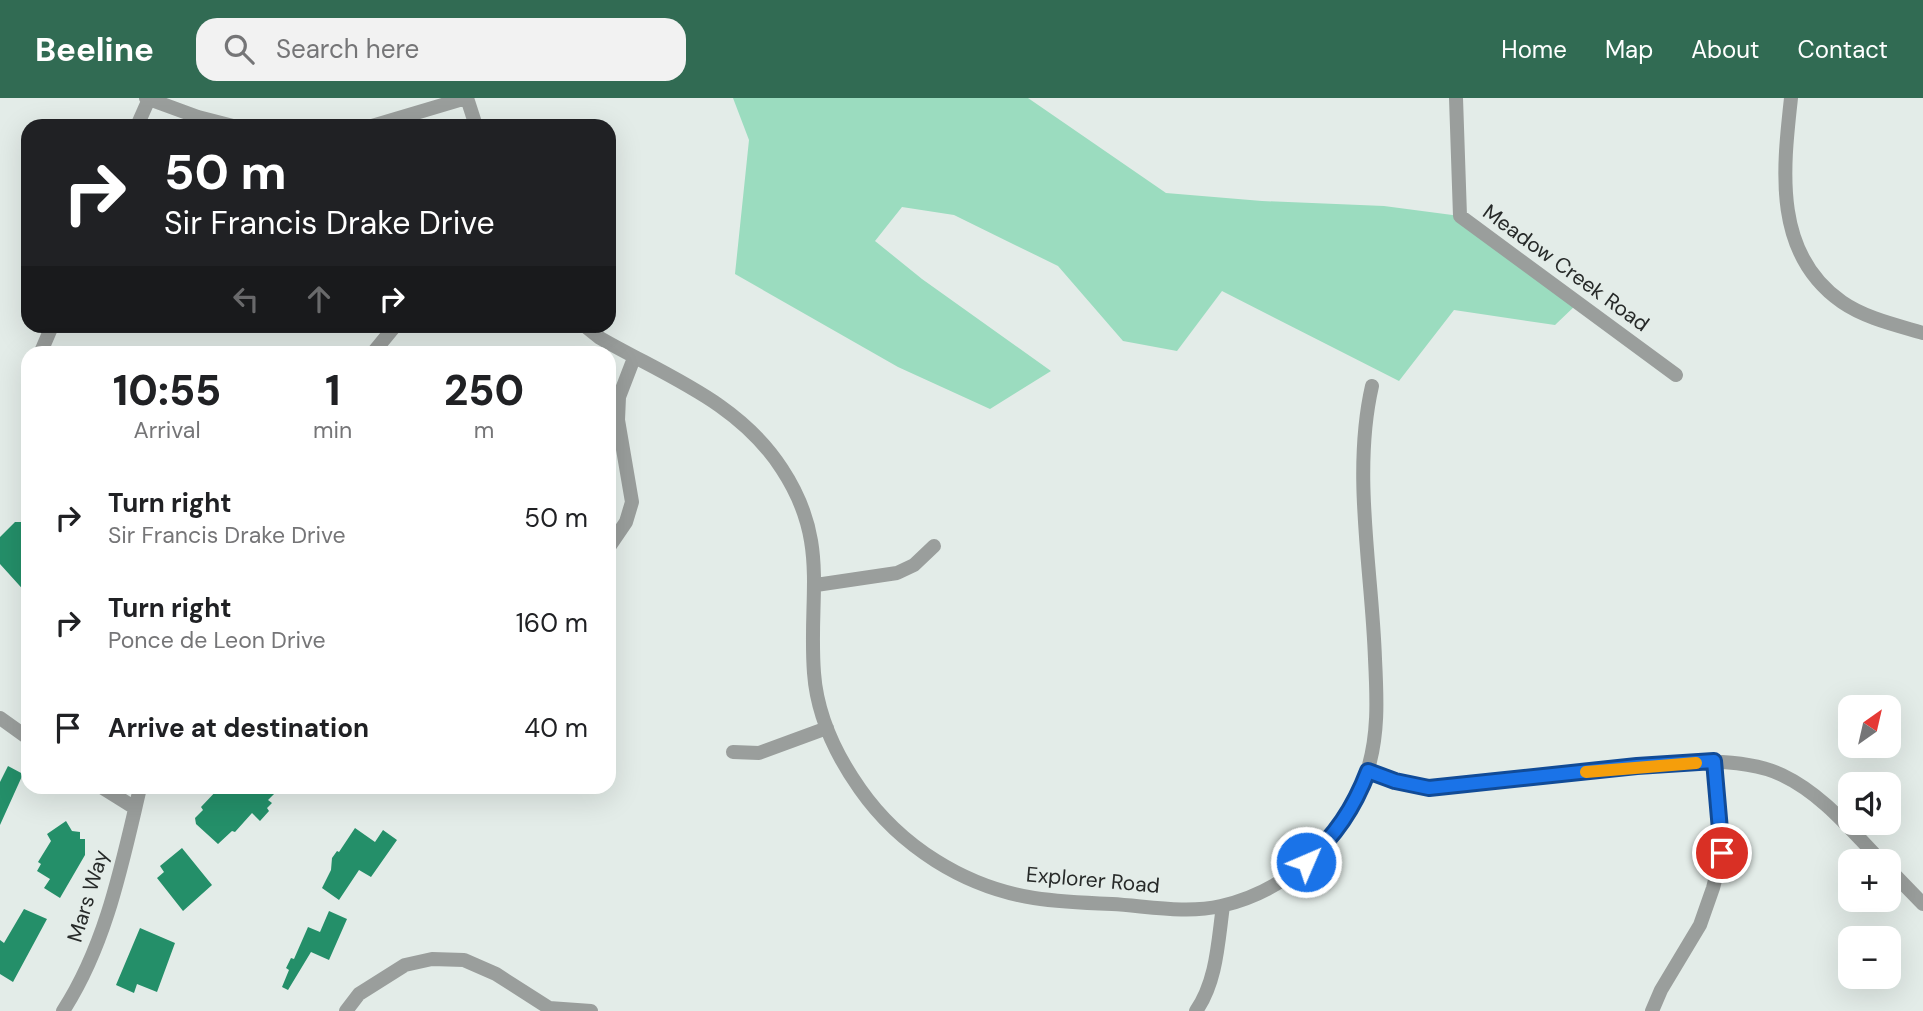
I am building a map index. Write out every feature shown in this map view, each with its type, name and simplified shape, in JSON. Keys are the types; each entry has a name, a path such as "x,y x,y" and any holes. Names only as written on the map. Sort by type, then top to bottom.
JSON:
{"street":[{"path":"396,119 466,98 474,119"},
{"name":"Meadow Creek Road","path":"1456,98 1460,216 1676,375"},
{"path":"1791,98 1786,142 1785,199 1791,229 1803,258 1821,282 1842,302 1892,324 1923,333"},
{"path":"140,119 147,99 206,119"},
{"name":"Explorer Road","path":"593,333 614,346"},
{"name":"Explorer Road","path":"616,347 723,406 756,435 794,489 811,530 816,585 814,672 817,695 827,728 848,771 876,810 909,842 948,868 1012,894 1055,901 1191,909 1223,906 1273,885 1314,856 1346,817 1368,771 1375,737 1377,702 1361,460 1372,386"},
{"path":"616,537 626,522 632,502 618,420 619,397 634,358"},
{"path":"816,585 897,573 914,565 934,546"},
{"path":"0,718 21,733"},
{"path":"733,752 759,753 827,728"},
{"path":"1368,771 1395,781 1429,788 1637,766 1714,761 1755,765 1794,781 1838,815 1870,849"},
{"path":"1652,1011 1661,990 1700,925 1722,853 1714,761"},
{"path":"113,794 135,808"},
{"name":"Mars Way","path":"63,1011 93,954 104,926 138,794"},
{"path":"1901,881 1923,904"},
{"path":"1196,1011 1206,996 1212,978 1223,906"},
{"path":"346,1011 359,994 393,972 405,965 432,959 464,960 496,974 549,1008 591,1011"}],"green space":[{"path":"733,98 1028,98 1166,193 1262,201 1384,206 1460,216 1578,303 1555,325 1454,310 1399,381 1222,291 1177,351 1123,341 1058,266 954,215 902,207 875,241 922,279 1051,371 990,409 898,367 735,274 749,140"}],"building":[{"path":"15,522 21,522 21,587 0,564 0,537"},
{"path":"8,766 21,773 0,825 0,782"},
{"path":"213,794 274,794 268,800 272,803 267,808 269,811 260,821 252,813 235,832 232,831 218,844 196,824 195,818 203,810 201,807"},
{"path":"66,821 72,831 80,832 80,839 85,839 85,855 60,898 44,888 50,879 37,871 41,864 38,862 51,841 47,834"},
{"path":"355,828 375,842 383,830 397,840 371,877 359,870 339,900 322,888 331,870 332,858"},
{"path":"182,848 212,885 183,911 157,878 164,872 160,866"},
{"path":"24,909 47,919 13,982 0,974 0,940 4,943"},
{"path":"329,911 347,919 329,960 311,952 288,990 282,987 289,970 286,968 291,958 294,959 308,927 320,932"},
{"path":"140,928 175,943 157,992 137,984 134,993 116,985"}],"slow traffic":[{"path":"1586,772 1696,763"}],"route":[{"path":"1306,862 1335,834 1355,802 1368,771 1395,781 1429,788 1637,766 1714,761 1722,853"}]}
